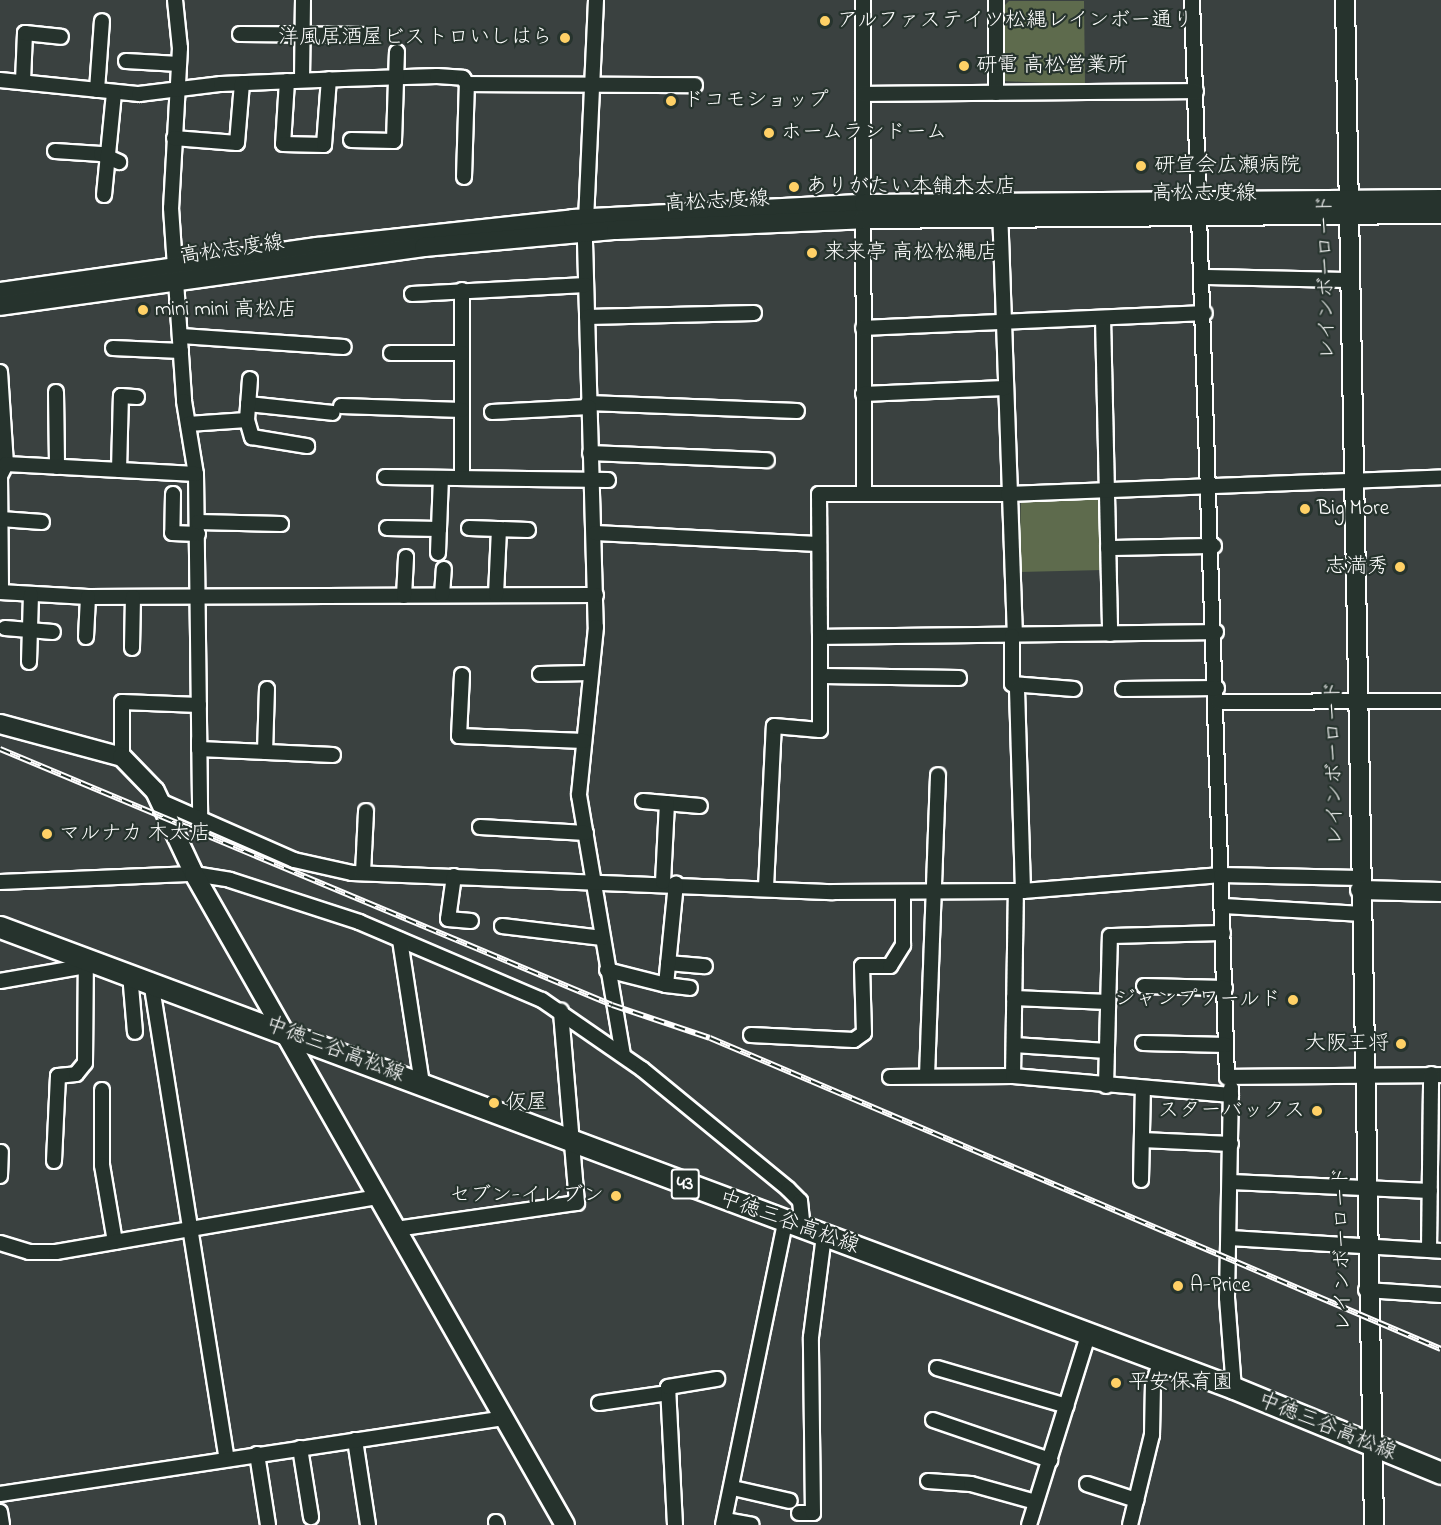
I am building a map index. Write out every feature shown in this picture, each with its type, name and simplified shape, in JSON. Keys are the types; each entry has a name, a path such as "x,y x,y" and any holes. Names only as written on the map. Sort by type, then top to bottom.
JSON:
{"main road":[{"name":"中徳三谷高松線","path":"0,927 86,962 151,981 422,1083 572,1143 1088,1336 1234,1388 1441,1473"}],"street":[{"path":"175,0 179,64 174,138 176,274 188,424 196,474 200,596 199,749"},
{"path":"302,80 303,0"},
{"path":"596,0 585,226 588,405 596,595 579,795 623,1055"},
{"path":"863,0 864,493"},
{"path":"996,0 996,93"},
{"path":"1192,0 1214,546 1226,1045 1231,1077 1230,1238 1227,1298 1234,1388"},
{"name":"レインボーロード","path":"1345,0 1365,1244 1369,1444 1374,1525"},
{"path":"97,90 102,21"},
{"path":"23,81 25,33 62,37"},
{"path":"240,34 370,35"},
{"path":"351,140 394,141 397,52"},
{"path":"126,61 179,64"},
{"path":"0,80 114,93 302,80 463,78 467,84 464,177"},
{"path":"286,81 283,144 324,145 329,79"},
{"path":"174,138 237,143 243,83"},
{"path":"467,84 592,88 695,85"},
{"path":"864,94 1196,91"},
{"path":"104,195 113,160 114,93"},
{"path":"55,151 113,160"},
{"name":"高松志度線","path":"1348,208 1441,199"},
{"name":"高松志度線","path":"1,292 585,226 864,212 1000,210 1348,208 1441,214"},
{"path":"1000,210 1013,636 1012,684 1017,689 1019,891 1013,1076"},
{"path":"1203,277 1350,280"},
{"path":"412,294 586,285"},
{"path":"462,290 462,478"},
{"path":"587,317 754,313"},
{"path":"863,328 1205,313"},
{"path":"1103,318 1110,634"},
{"path":"181,336 344,347"},
{"path":"113,348 182,351"},
{"path":"390,353 462,353"},
{"path":"0,372 1,592 88,597 596,595"},
{"path":"250,379 247,420 252,437 307,446"},
{"path":"863,393 1005,388"},
{"path":"56,392 57,467"},
{"path":"119,470 121,396 137,397"},
{"path":"248,404 337,410 462,411"},
{"path":"492,412 588,405 797,411"},
{"path":"188,424 247,420"},
{"path":"590,453 767,460"},
{"path":"2,471 57,467 196,474"},
{"path":"385,477 591,476 609,480"},
{"path":"766,887 774,726 820,730 823,676 820,637 819,494 1008,494 1441,477"},
{"path":"438,553 441,478"},
{"path":"173,494 172,533 198,528 281,524"},
{"path":"1,522 42,522"},
{"path":"387,528 439,529"},
{"path":"469,528 528,530"},
{"path":"496,595 499,529"},
{"path":"595,533 819,544"},
{"path":"1108,548 1214,546"},
{"path":"404,596 406,557"},
{"path":"442,595 444,569"},
{"path":"29,662 31,595"},
{"path":"86,637 88,597"},
{"path":"132,648 133,597"},
{"path":"5,628 53,632"},
{"path":"820,637 1216,632"},
{"path":"199,669 200,821"},
{"path":"540,674 590,673"},
{"path":"462,675 459,736 584,741"},
{"path":"823,676 959,678"},
{"path":"265,752 267,689"},
{"path":"1017,689 1074,689"},
{"path":"1123,689 1217,695 1441,701"},
{"path":"122,758 122,702 199,705"},
{"path":"0,724 122,758 144,775 162,802 194,873 566,1525"},
{"path":"199,749 333,756"},
{"path":"927,1076 938,775"},
{"path":"643,801 700,806"},
{"path":"162,802 200,821 294,860 363,873 593,879 903,892 1019,891 1221,875 1441,892"},
{"path":"666,985 670,883 667,803"},
{"path":"363,873 366,811"},
{"path":"480,828 586,833"},
{"path":"0,882 194,873 260,889 400,940 561,1011 623,1055 788,1189 800,1201 724,1522 752,1525"},
{"path":"454,876 448,919 471,921"},
{"path":"751,1035 854,1040 864,1033 862,966 890,966 903,945 903,892"},
{"path":"1222,906 1360,914"},
{"path":"502,926 602,938"},
{"path":"1106,1086 1110,936 1223,933"},
{"path":"400,940 422,1083"},
{"path":"0,981 86,962 85,1063 76,1074 58,1076 54,1161"},
{"path":"668,963 705,966"},
{"path":"607,970 666,985 690,988"},
{"path":"130,974 135,1032"},
{"path":"151,981 227,1459"},
{"path":"1144,986 1225,988"},
{"path":"1014,998 1108,1002"},
{"path":"396,1229 577,1203 561,1011"},
{"path":"1143,1043 1226,1045"},
{"path":"1014,1045 1107,1051"},
{"path":"1230,1238 1365,1244 1435,1250 1435,1206 1430,1191 1436,1151 1436,1075 1231,1077"},
{"path":"890,1077 1013,1076 1106,1086 1231,1095"},
{"path":"1141,1180 1143,1088"},
{"path":"102,1090 102,1165 115,1242"},
{"path":"1142,1140 1231,1144"},
{"path":"0,1176 1,1152"},
{"path":"1231,1182 1430,1191"},
{"path":"0,1243 42,1253 378,1197"},
{"path":"799,1513 813,1513 811,1337 825,1236"},
{"path":"1366,1290 1441,1295"},
{"path":"1029,1525 1088,1336"},
{"path":"1130,1525 1152,1435 1153,1384 1161,1361"},
{"path":"937,1368 1067,1407"},
{"path":"675,1525 668,1387 717,1379"},
{"path":"598,1403 668,1393"},
{"path":"0,1494 505,1418"},
{"path":"933,1420 1050,1460"},
{"path":"354,1440 368,1525"},
{"path":"300,1448 312,1517"},
{"path":"257,1454 268,1525"},
{"path":"928,1481 971,1484 1036,1502"},
{"path":"1087,1484 1136,1500"},
{"path":"733,1488 790,1501"},
{"path":"0,1512 2,1525"}],"green space":[{"path":"1009,1 1084,1 1085,85 1004,81 1004,6"},
{"path":"1095,495 1101,500 1103,570 1019,572 1021,498"}],"railway":[{"path":"0,749 612,1005 710,1038 1441,1349"}],"place":[{"name":"アルファステイツ松縄レインボー通り","path":"825,21"},
{"name":"洋風居酒屋ビストロいしはら","path":"565,38"},
{"name":"研電 高松営業所","path":"964,66"},
{"name":"ドコモショップ","path":"671,101"},
{"name":"ホームランドーム","path":"769,133"},
{"name":"研宣会広瀬病院","path":"1141,166"},
{"name":"ありがたい本舗木太店","path":"794,187"},
{"name":"来来亭 高松松縄店","path":"812,253"},
{"name":"mini mini 高松店","path":"143,310"},
{"name":"Big More","path":"1305,509"},
{"name":"志満秀","path":"1400,567"},
{"name":"マルナカ 木太店","path":"47,834"},
{"name":"ジャンプワールド","path":"1293,1000"},
{"name":"大阪王将","path":"1401,1044"},
{"name":"仮屋","path":"494,1103"},
{"name":"スターバックス","path":"1317,1111"},
{"name":"セブン-イレブン","path":"616,1196"},
{"name":"A-Price","path":"1178,1286"},
{"name":"平安保育園","path":"1116,1383"}]}
